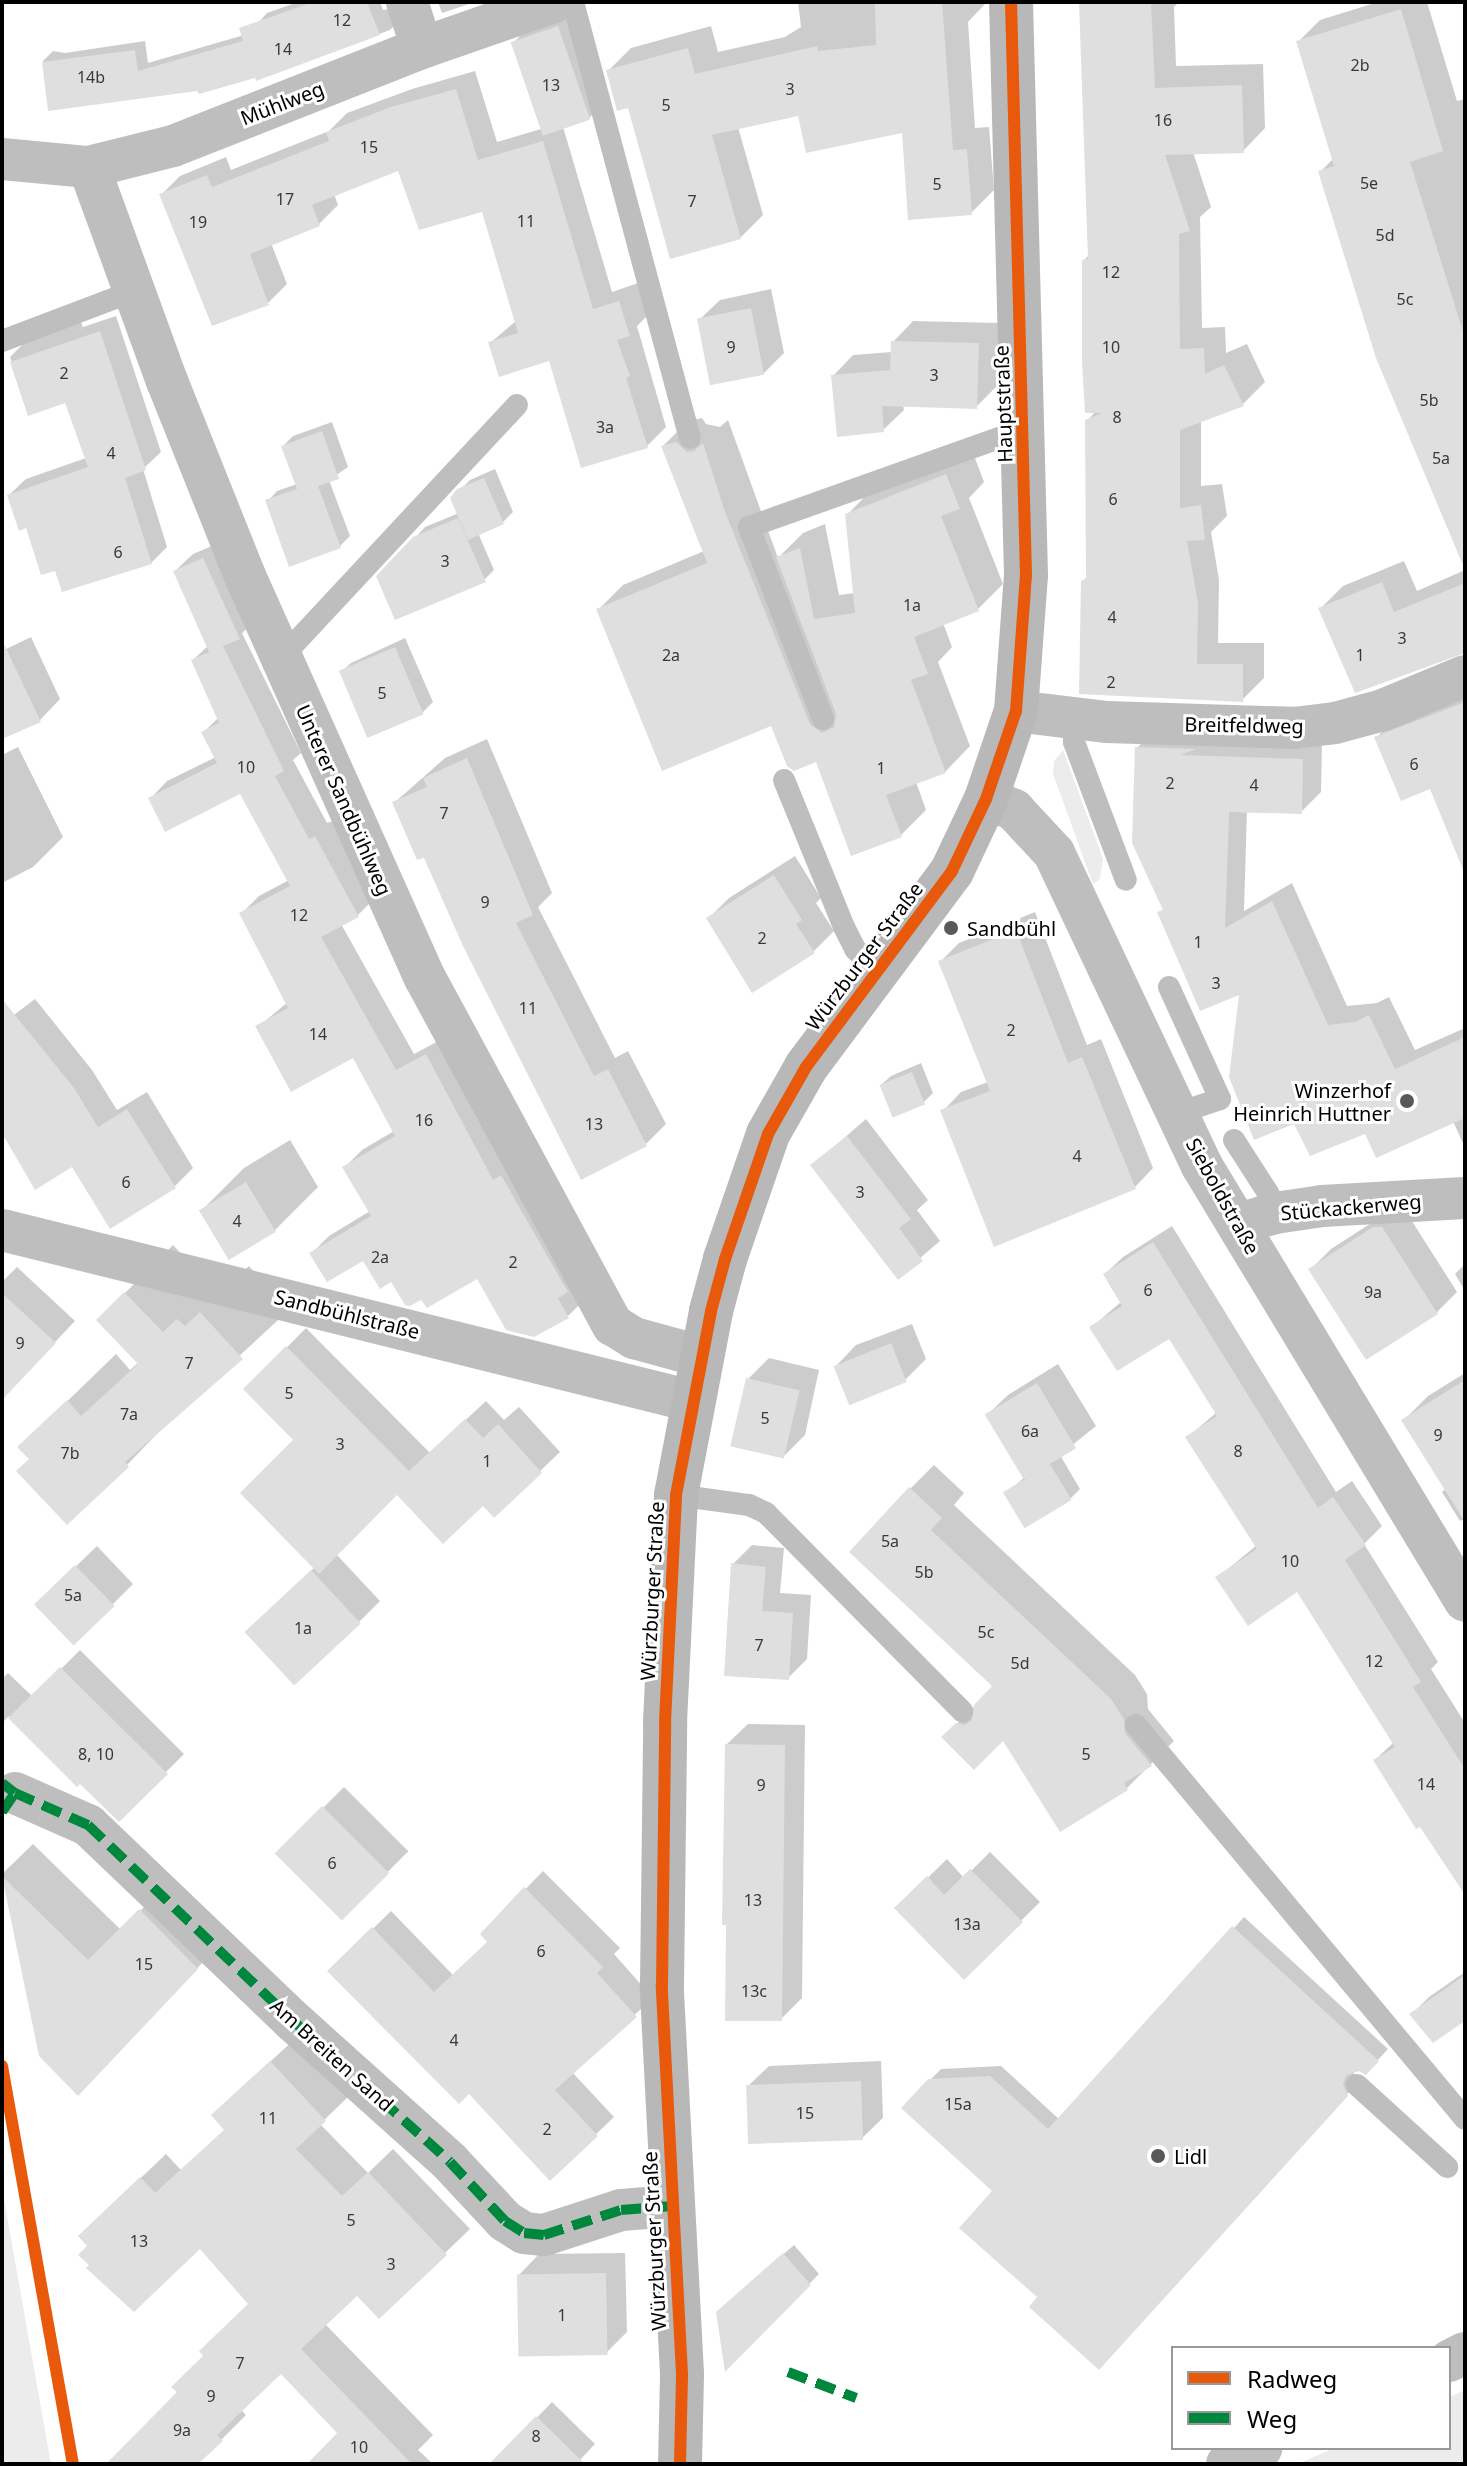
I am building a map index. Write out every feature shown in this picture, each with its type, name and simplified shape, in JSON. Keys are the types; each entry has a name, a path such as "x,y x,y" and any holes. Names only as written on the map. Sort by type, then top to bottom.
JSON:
{"street":[{"path":"407,2 422,48"},
{"name":"Mühlweg","path":"2,159 89,167 173,146 422,48 554,2"},
{"name":"Hauptstraße","path":"986,799 1016,711 1026,575 1011,2"},
{"name":"Unterer Sandbühlweg","path":"89,167 167,381 281,658 425,978 613,1325 634,1338 700,1356"},
{"name":"Breitfeldweg","path":"1016,711 1074,719 1293,728 1335,723 1383,710 1465,676"},
{"name":"Würzburger Straße","path":"680,2464 682,2374 662,1986 665,1722 676,1495 700,1356 725,1259 768,1134 806,1067 952,871 986,799"},
{"name":"Sieboldstraße","path":"986,799 1014,810 1054,853 1202,1166 1257,1219 1302,1336 1465,1601"},
{"name":"Stückackerweg","path":"1257,1219 1322,1206 1465,1198"},
{"name":"Sandbühlstraße","path":"2,1230 692,1401"},
{"name":"Am Breiten Sand","path":"15,1793 88,1825 292,2020 450,2162 505,2221 524,2233 544,2235 621,2210 672,2206"},
{"path":"1227,2464 1258,2450"}],"lane":[{"path":"573,2 690,438"},
{"path":"2,341 136,290"},
{"path":"281,658 517,405"},
{"path":"823,719 749,527 1024,429"},
{"path":"1074,719 1074,742 1126,880"},
{"name":"Würzburger Straße","path":"784,780 844,927 855,949 879,973"},
{"path":"1169,987 1220,1099 1179,1113"},
{"path":"1234,1140 1268,1193 1257,1219"},
{"path":"676,1495 749,1505 766,1513 962,1711"},
{"path":"1136,1725 1465,2119"},
{"path":"1357,2085 1447,2167"}],"shaded area":[{"path":"1063,750 1103,859 1100,879 1093,884 1053,774 1054,761"},
{"path":"2,2188 51,2464 2,2464"},
{"path":"1465,2390 1465,2464 1298,2464 1330,2450 1451,2450 1451,2396"}],"building":[{"path":"313,2 367,2 380,35 256,81 255,78 199,94 197,91 48,111 42,62 135,50 138,71 243,41 239,28"},
{"path":"875,2 942,2 953,150 967,149 972,215 908,220 902,133 806,153 798,116 712,135 741,239 670,259 628,108 617,111 606,70 688,48 695,74 817,46 818,51 876,45"},
{"path":"1079,2 1151,2 1155,88 1242,85 1244,153 1165,155 1190,231 1179,234 1180,349 1204,348 1205,374 1224,365 1244,406 1180,430 1180,508 1201,505 1205,540 1187,541 1198,603 1197,664 1243,664 1243,702 1079,694 1081,580 1086,580 1085,420 1102,413 1085,413 1082,361 1082,260 1088,259"},
{"path":"1401,9 1443,151 1410,162 1465,338 1465,570 1376,358 1318,171 1334,166 1296,41"},
{"path":"558,26 590,120 543,136 511,42"},
{"path":"456,89 478,160 543,141 593,309 619,301 630,336 617,340 630,376 626,378 648,448 581,468 549,361 499,377 488,342 518,333 482,212 419,230 398,171 312,205 320,226 250,254 269,305 212,326 159,194 207,175 212,187 329,141 326,132 391,107"},
{"path":"751,308 764,375 710,385 697,318"},
{"path":"100,331 146,470 125,478 152,564 62,592 55,571 41,575 26,528 19,531 7,495 88,467 65,403 28,416 10,362"},
{"path":"891,341 979,343 977,409 882,406 884,432 837,437 831,375 890,370"},
{"path":"322,431 339,479 318,486 341,548 289,567 265,500 297,489 281,446"},
{"path":"676,442 687,452 694,451 703,443 725,512 810,724 822,733 834,727 836,714 776,557 800,548 814,619 855,613 845,514 946,474 960,509 941,516 979,611 914,637 928,674 911,680 946,773 886,795 902,837 851,856 816,762 794,771 787,766 771,726 662,771 596,609 707,563 661,446"},
{"path":"484,478 504,524 468,540 450,498 457,489"},
{"path":"458,518 486,582 395,620 376,576 413,537"},
{"path":"203,558 240,639 223,646 284,771 275,776 309,839 315,836 359,917 321,937 396,1070 426,1054 493,1180 501,1175 568,1292 558,1298 569,1318 534,1337 506,1330 477,1279 427,1308 421,1300 410,1306 405,1305 391,1282 380,1289 363,1261 327,1282 309,1253 371,1216 342,1167 395,1136 353,1058 291,1092 255,1026 288,1008 239,913 290,886 240,794 165,832 148,798 217,763 201,732 219,723 191,660 216,649 209,652 173,571"},
{"path":"1382,582 1394,612 1465,583 1465,653 1355,693 1318,608"},
{"path":"2,640 41,722 2,739"},
{"path":"395,647 424,714 367,738 339,671"},
{"path":"1465,702 1464,872 1430,789 1401,801 1374,737"},
{"path":"1135,747 1196,749 1180,755 1303,759 1302,814 1229,812 1225,928 1272,901 1328,1025 1355,1022 1369,1015 1395,1069 1465,1037 1465,1118 1376,1158 1365,1134 1310,1156 1294,1124 1254,1140 1229,1077 1239,995 1200,1011 1157,912 1163,910 1132,843"},
{"path":"467,758 533,915 516,923 594,1076 608,1069 647,1146 581,1180 463,946 424,858 417,860 392,802 427,787 423,778"},
{"path":"774,875 802,920 796,924 815,953 752,993 706,918"},
{"path":"1016,930 1068,1063 1082,1057 1136,1189 994,1247 940,1110 990,1091 938,961"},
{"path":"2,999 74,1088 98,1127 127,1109 176,1188 110,1229 72,1167 35,1190 2,1133"},
{"path":"912,1072 925,1104 893,1118 880,1085"},
{"path":"847,1136 911,1219 899,1228 923,1261 898,1280 810,1165"},
{"path":"246,1182 276,1232 229,1260 199,1210"},
{"path":"1373,1227 1382,1227 1438,1314 1366,1360 1308,1269"},
{"path":"1153,1242 1318,1508 1333,1497 1366,1545 1345,1560 1421,1682 1413,1687 1465,1769 1465,1895 1420,1827 1416,1829 1373,1760 1395,1747 1297,1592 1248,1626 1215,1577 1257,1549 1185,1437 1217,1416 1169,1339 1117,1371 1089,1327 1122,1306 1103,1274"},
{"path":"124,1292 163,1332 177,1319 185,1326 200,1312 243,1359 125,1462 129,1467 67,1525 16,1471 29,1459 17,1447 67,1400 81,1416 138,1364 96,1320"},
{"path":"2,1293 56,1343 2,1400"},
{"path":"891,1343 907,1382 849,1405 834,1366"},
{"path":"286,1346 409,1471 465,1419 483,1438 498,1424 542,1473 494,1518 483,1506 443,1544 397,1495 319,1574 240,1493 293,1440 243,1389"},
{"path":"746,1378 800,1390 784,1459 730,1446"},
{"path":"1465,1380 1465,1522 1401,1420"},
{"path":"1037,1383 1076,1448 1024,1480 985,1414"},
{"path":"1050,1464 1072,1500 1024,1528 1003,1492"},
{"path":"909,1487 942,1518 931,1530 1111,1699 1124,1719 1125,1733 1152,1766 1124,1783 1128,1790 1060,1832 1003,1741 974,1770 941,1737 956,1723 965,1725 972,1720 974,1705 992,1686 849,1552"},
{"path":"731,1563 766,1567 762,1611 793,1613 789,1680 724,1676"},
{"path":"75,1565 115,1606 74,1646 34,1605"},
{"path":"311,1570 361,1623 294,1685 244,1632"},
{"path":"60,1667 168,1774 119,1822 80,1784 77,1787 8,1718"},
{"path":"725,1744 785,1745 782,2021 725,2021 726,1925 722,1925"},
{"path":"322,1806 389,1873 342,1921 275,1853"},
{"path":"970,1869 1023,1922 964,1980 894,1908 927,1876 944,1895"},
{"path":"2,1876 88,1960 139,1909 198,1969 78,2096 39,2056"},
{"path":"524,1887 603,1967 597,1973 637,2017 555,2090 598,2136 550,2181 469,2094 459,2104 327,1971 372,1927 434,1992 487,1942 480,1934"},
{"name":"Lidl","path":"1232,1926 1379,2061 1366,2075 1359,2071 1347,2075 1343,2083 1348,2096 1099,2370 1029,2307 1037,2297 959,2228 992,2191 901,2108 928,2079 990,2076 1048,2129"},
{"path":"1465,1975 1465,2021 1433,2043 1409,2014"},
{"path":"270,2061 326,2121 296,2149 342,2196 368,2172 447,2255 379,2319 357,2296 301,2349 412,2464 307,2464 337,2433 281,2374 217,2435 223,2441 198,2464 106,2464 177,2392 171,2387 203,2356 199,2351 248,2304 200,2249 134,2312 86,2268 89,2265 78,2255 87,2246 78,2236 140,2177 155,2193 224,2130 211,2115"},
{"path":"861,2081 863,2140 748,2144 746,2085"},
{"path":"783,2253 811,2285 725,2372 716,2312"},
{"path":"606,2273 607,2355 518,2357 517,2275"},
{"path":"536,2416 585,2464 489,2464"}],"marked path":[{"path":"2,1783 15,1793 88,1825 292,2020 450,2162 505,2221 524,2233 544,2235 621,2210 672,2206"},
{"path":"2,1812 15,1793"},
{"path":"788,2372 856,2398"}],"cycle path":[{"path":"680,2464 682,2374 662,1986 665,1722 676,1495 711,1311 725,1259 768,1134 806,1067 952,871 986,799 1016,711 1026,575 1011,2"},
{"path":"2,2066 73,2464"}],"place":[{"name":"Sandbühl","path":"951,928"},
{"name":"Winzerhof Heinrich Huttner","path":"1407,1101"},
{"name":"Lidl","path":"1158,2156"}]}
